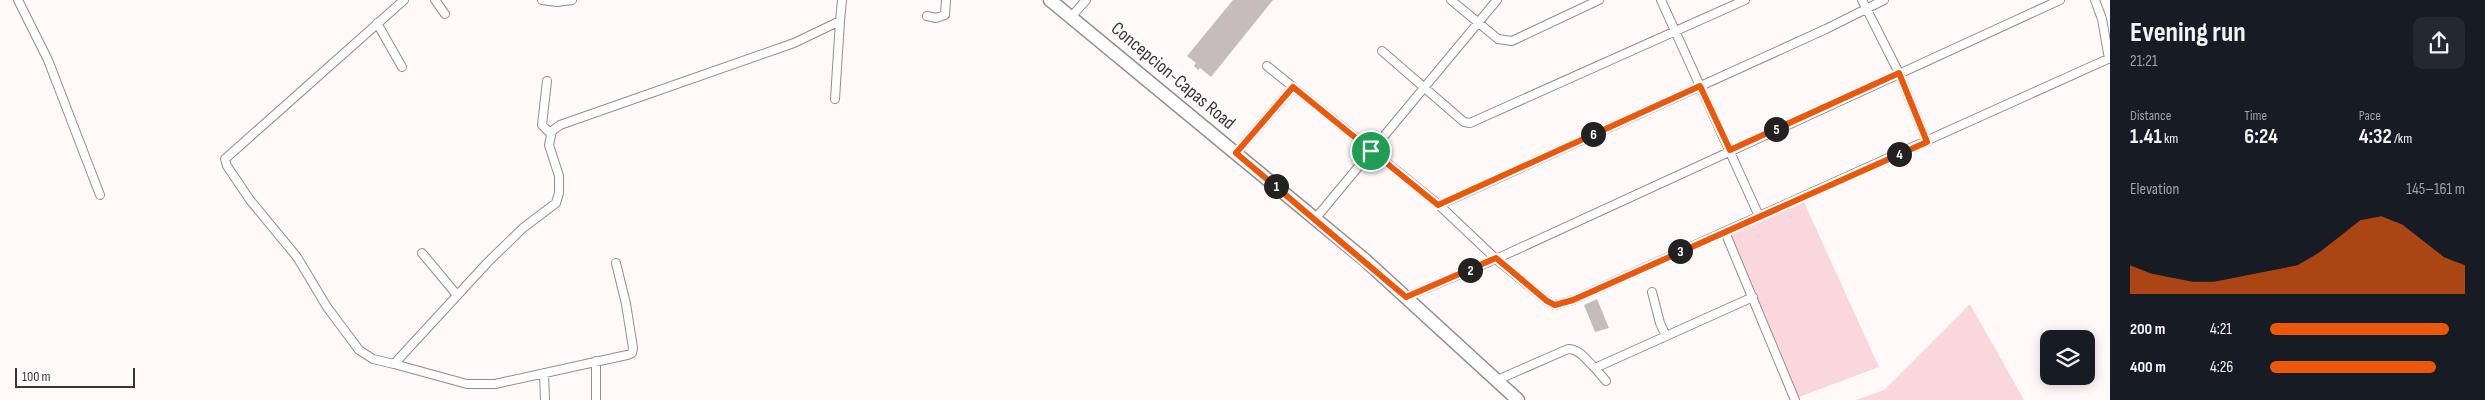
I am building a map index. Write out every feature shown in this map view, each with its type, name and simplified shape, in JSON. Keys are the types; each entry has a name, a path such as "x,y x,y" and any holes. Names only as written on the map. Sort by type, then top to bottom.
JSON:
{"main road":[{"name":"Concepcion-Capas Road","path":"1050,0 1072,16 1315,219 1406,297 1518,400"}],"street":[{"path":"18,0 48,60 100,195"},
{"path":"404,0 226,159 227,166 250,200 297,257 327,307 359,350 373,359 467,384 495,384 632,353 626,304 616,263"},
{"path":"435,0 445,14"},
{"path":"542,0 557,2 572,0"},
{"path":"835,99 842,0"},
{"path":"927,16 936,18 944,15 946,0"},
{"path":"1072,16 1086,0"},
{"path":"1451,0 1498,39 1512,41 1599,0"},
{"path":"1315,219 1426,88 1497,0"},
{"path":"1661,0 1759,216"},
{"path":"1382,52 1464,122 1470,123 1745,0"},
{"path":"1862,0 1899,73 1927,142"},
{"path":"1438,205 1826,29 1884,0"},
{"path":"1406,297 1496,258 2060,0"},
{"path":"1267,66 1438,205 1496,258 1547,301 1555,305 1573,300 1927,142 2109,58 2102,19 2095,0"},
{"path":"394,364 457,295 523,228 556,203 560,193 560,176 549,145 550,134 560,125 794,43 840,21"},
{"path":"377,23 402,67"},
{"path":"547,81 542,125 550,134"},
{"path":"1236,153 1293,87"},
{"path":"1725,232 1795,400"},
{"path":"422,253 457,295"},
{"path":"1652,292 1660,323 1666,336"},
{"path":"1595,368 1753,297"},
{"path":"1498,380 1568,349 1574,349 1606,381"},
{"path":"596,361 596,400"},
{"path":"544,373 545,400"}],"shaded area":[{"path":"1804,202 1879,367 1799,397 1729,234"},
{"path":"1970,304 2024,400 1856,400 1884,390"}],"building":[{"path":"1233,0 1273,0 1211,77 1200,68 1198,70 1194,66 1196,63 1187,56"},
{"path":"1597,299 1609,328 1595,332 1584,305"}],"route":[{"path":"1899,73 1927,142 1764,213 1573,300 1555,305 1547,301 1496,258 1406,297 1365,260 1236,153 1293,87 1371,151 1438,205 1700,86 1730,150 1899,73"}]}
